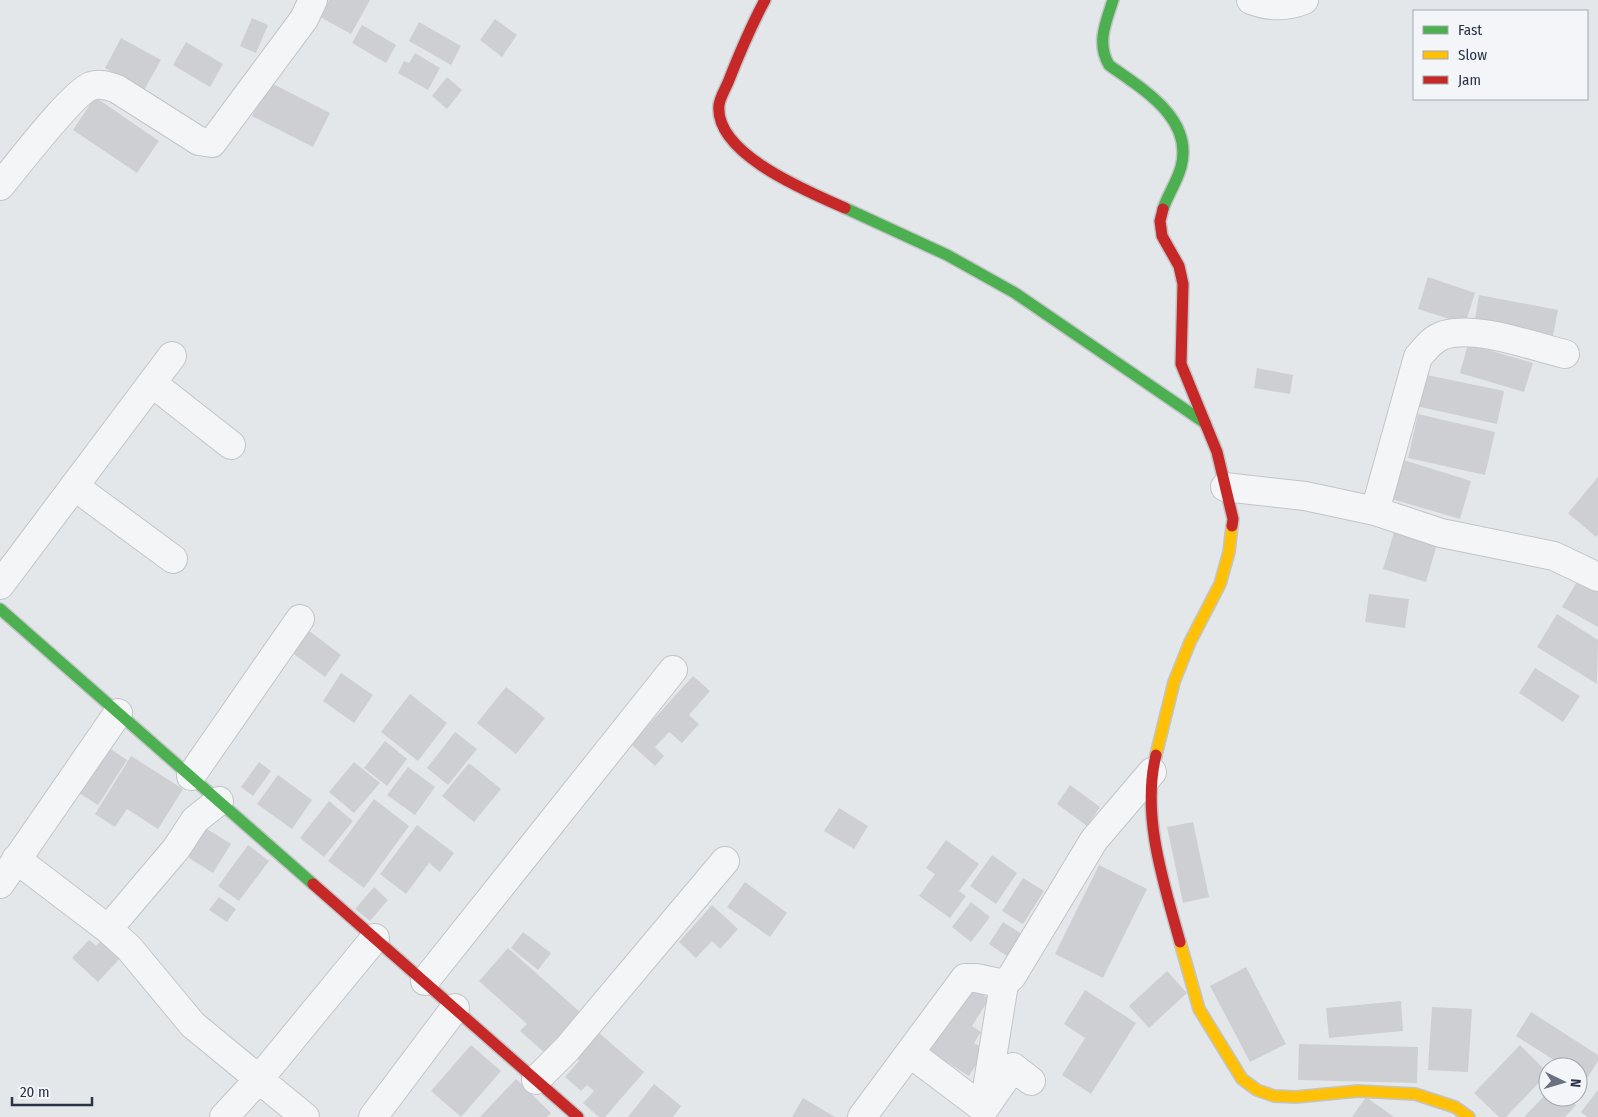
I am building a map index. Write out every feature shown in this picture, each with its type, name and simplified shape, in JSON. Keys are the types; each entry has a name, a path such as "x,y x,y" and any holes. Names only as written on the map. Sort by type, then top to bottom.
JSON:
{"street":[{"path":"0,186 76,97 92,85 106,84 117,89 199,141 212,143 304,19 313,0"},
{"path":"766,0 747,34 719,104 720,119 726,134 740,148 792,184 947,255 1015,293 1205,423"},
{"path":"1113,0 1101,40 1103,56 1108,65 1169,111 1181,134 1182,164 1160,219 1161,232 1181,273 1182,296 1179,353 1184,374 1217,452 1233,519 1229,552 1220,584 1190,642 1174,682 1152,772 1153,824 1164,884 1199,1009 1242,1078 1257,1090 1274,1096 1296,1097 1358,1091 1415,1094 1455,1107 1469,1117"},
{"path":"1251,0 1260,4 1290,6 1304,0"},
{"path":"1375,511 1418,357 1428,345 1442,335 1465,332 1565,354"},
{"path":"0,585 172,356"},
{"path":"152,383 231,445"},
{"path":"74,486 174,559"},
{"path":"1225,486 1305,496 1375,511 1441,533 1554,556 1598,577"},
{"path":"0,609 578,1117"},
{"path":"191,776 300,619"},
{"path":"424,981 673,670"},
{"path":"0,884 63,794 100,735 118,713"},
{"path":"984,1109 1004,984 1012,976 1094,840 1152,772"},
{"path":"108,929 176,849 195,820 219,801"},
{"path":"16,859 108,929 129,948 193,1025 305,1117"},
{"path":"536,1080 567,1048 725,861"},
{"path":"224,1117 259,1079 375,938"},
{"path":"862,1117 965,978 976,978 1004,984"},
{"path":"373,1117 455,1008"},
{"path":"910,1053 984,1109"},
{"path":"984,1109 1013,1067 1031,1081"}],"building":[{"path":"329,0 370,0 351,34 320,17"},
{"path":"252,18 268,25 256,53 240,46"},
{"path":"495,19 517,35 502,57 480,40"},
{"path":"419,22 461,46 451,65 409,41"},
{"path":"362,25 396,45 386,63 352,43"},
{"path":"121,38 161,60 144,90 105,68"},
{"path":"186,42 223,64 210,87 173,65"},
{"path":"415,53 440,68 428,90 398,73 404,61 409,63"},
{"path":"447,77 462,90 447,109 432,96"},
{"path":"269,82 330,113 313,147 252,116"},
{"path":"95,97 159,141 137,173 73,130"},
{"path":"1428,277 1475,293 1465,324 1418,309"},
{"path":"1479,295 1558,310 1552,340 1474,325"},
{"path":"1468,344 1533,363 1524,392 1460,373"},
{"path":"1257,368 1293,375 1290,394 1254,388"},
{"path":"1422,374 1504,391 1497,424 1416,406"},
{"path":"1418,414 1495,432 1485,475 1408,458"},
{"path":"1397,458 1471,481 1460,519 1385,497"},
{"path":"1598,477 1598,535 1596,537 1568,513"},
{"path":"1394,532 1437,544 1426,582 1383,569"},
{"path":"1581,575 1598,585 1598,627 1562,607"},
{"path":"1369,594 1409,599 1405,628 1365,622"},
{"path":"1557,614 1598,640 1597,684 1537,647"},
{"path":"304,627 341,655 325,677 287,649"},
{"path":"1535,668 1580,696 1563,722 1519,693"},
{"path":"341,673 373,695 354,723 323,701"},
{"path":"693,676 710,691 689,715 699,724 682,743 669,732 655,747 664,756 655,766 631,744"},
{"path":"506,687 545,718 516,754 477,723"},
{"path":"410,694 447,723 418,761 381,732"},
{"path":"455,732 477,749 448,785 427,768"},
{"path":"385,741 407,759 387,786 364,768"},
{"path":"100,742 127,760 98,805 71,788"},
{"path":"131,756 183,789 158,829 127,809 115,827 95,814"},
{"path":"259,762 271,771 253,796 241,787"},
{"path":"354,762 380,783 354,813 329,792"},
{"path":"469,763 501,789 474,822 442,796"},
{"path":"408,767 435,787 415,815 387,795"},
{"path":"278,775 312,800 292,829 257,804"},
{"path":"1070,785 1100,807 1087,826 1057,804"},
{"path":"374,799 409,826 364,888 328,861"},
{"path":"329,801 353,821 324,857 300,838"},
{"path":"839,808 868,826 854,849 824,831"},
{"path":"196,822 231,844 213,873 178,851"},
{"path":"1193,822 1209,897 1183,903 1167,827"},
{"path":"417,825 454,853 440,872 429,863 406,894 380,874"},
{"path":"946,840 979,864 959,891 966,896 950,918 919,896 935,874 926,868"},
{"path":"248,845 269,861 239,901 218,886"},
{"path":"992,855 1017,873 996,904 970,886"},
{"path":"1099,865 1147,889 1103,978 1055,954"},
{"path":"1023,878 1044,891 1023,924 1002,911"},
{"path":"745,882 787,913 770,937 727,907"},
{"path":"374,887 388,900 370,921 355,909"},
{"path":"219,897 236,909 227,922 209,910"},
{"path":"971,902 990,917 971,942 952,927"},
{"path":"712,905 738,929 720,949 712,941 696,958 679,942"},
{"path":"1003,922 1022,934 1008,957 989,944"},
{"path":"523,932 551,953 538,970 511,948"},
{"path":"106,935 125,953 98,982 72,958 89,940 96,946"},
{"path":"508,948 580,1012 544,1052 520,1031 527,1024 479,981"},
{"path":"1246,967 1286,1044 1250,1062 1210,986"},
{"path":"1167,971 1187,993 1149,1028 1129,1006"},
{"path":"970,986 989,999 972,1026 981,1032 974,1043 986,1050 969,1076 929,1051"},
{"path":"1085,990 1136,1023 1091,1094 1062,1075 1085,1038 1064,1024"},
{"path":"1401,1001 1403,1031 1329,1038 1326,1008"},
{"path":"1432,1007 1472,1009 1468,1072 1428,1070"},
{"path":"1531,1012 1598,1055 1598,1061 1588,1077 1588,1057 1549,1057 1516,1036"},
{"path":"591,1026 644,1072 605,1117 599,1117 583,1103 594,1091 587,1085 581,1091 565,1077 579,1061 569,1051"},
{"path":"1299,1044 1418,1047 1417,1083 1298,1080"},
{"path":"471,1045 501,1071 461,1117 431,1091"},
{"path":"1520,1045 1538,1063 1538,1083 1506,1117 1499,1117 1474,1093"},
{"path":"516,1079 551,1113 547,1117 480,1117"},
{"path":"654,1084 681,1106 673,1117 628,1117"},
{"path":"1598,1090 1598,1117 1587,1117 1581,1112 1585,1107 1588,1107 1588,1103"},
{"path":"1366,1097 1394,1117 1352,1117"},
{"path":"803,1098 835,1117 792,1117"},
{"path":"1538,1102 1538,1107 1574,1107 1565,1117 1524,1117"}],"traffic: fast":[{"path":"1113,0 1103,32 1105,57 1109,65 1150,95 1162,107 1173,120 1180,134 1183,150 1181,167 1163,209"},
{"path":"845,208 947,255 1015,293 1205,423"},
{"path":"0,609 313,884"}],"traffic: slow":[{"path":"1156,755 1174,682 1190,642 1220,584 1229,552 1232,526"},
{"path":"1180,942 1199,1009 1242,1079 1257,1090 1274,1096 1296,1097 1358,1091 1415,1094 1455,1107 1469,1117"}],"traffic: jam":[{"path":"765,0 746,39 721,99 719,105 722,123 732,140 747,155 767,169 809,192 845,208"},
{"path":"1163,209 1160,221 1162,236 1179,266 1183,284 1181,364 1217,452 1233,519 1232,526"},
{"path":"1156,755 1152,778 1151,802 1156,850 1180,942"},
{"path":"313,884 578,1117"}]}
